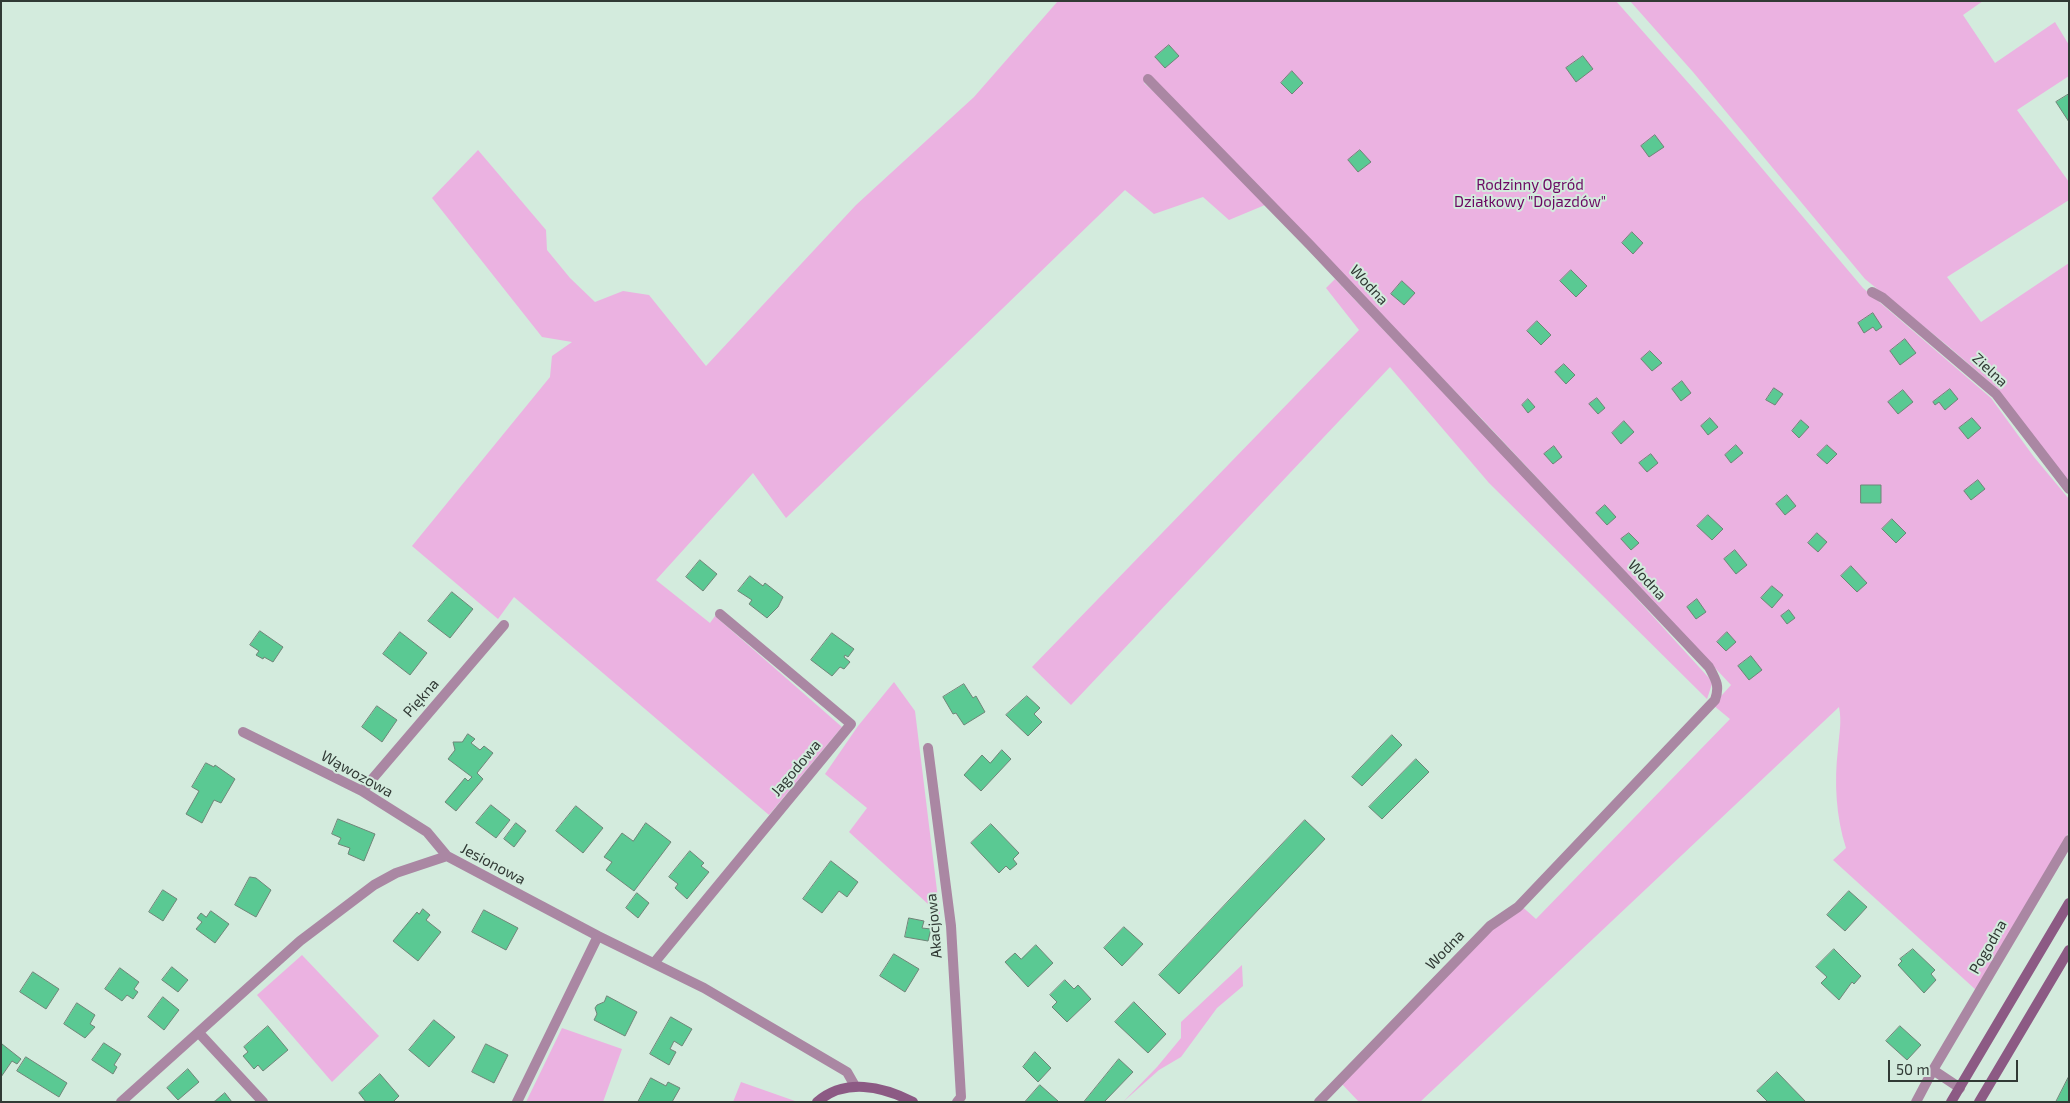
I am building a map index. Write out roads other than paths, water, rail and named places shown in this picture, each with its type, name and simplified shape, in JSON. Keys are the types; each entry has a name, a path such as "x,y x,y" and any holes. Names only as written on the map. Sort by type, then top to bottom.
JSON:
{"main road":[{"path":"1951,1102 2069,904"},
{"path":"1979,1102 2069,950"},
{"path":"817,1102 826,1094 855,1086 881,1089 913,1102"}],"street":[{"name":"Wodna","path":"1148,80 1310,244 1702,660 1717,681 1719,690 1715,700 1518,907 1490,926 1319,1102"},
{"name":"Zielna","path":"1872,292 1883,298 1996,394 2069,489"},
{"name":"Jagodowa","path":"654,963 851,724 720,614"},
{"name":"Piękna","path":"362,791 504,625"},
{"name":"Wąwozowa","path":"243,732 362,791 427,832 447,856"},
{"name":"Akacjowa","path":"928,748 951,926 961,1097 957,1102"},
{"name":"Pogodna","path":"1916,1102 2069,840"},
{"name":"Jesionowa","path":"122,1102 300,941 374,885 396,873 447,856 598,936 704,988 847,1072 855,1086"},
{"path":"517,1102 598,936"},
{"path":"199,1033 263,1102"},
{"path":"1933,1070 1960,1088"}],"park label":[{"name":"Rodzinny Ogród Działkowy \"Dojazdów\"","path":"1530,194"}]}
